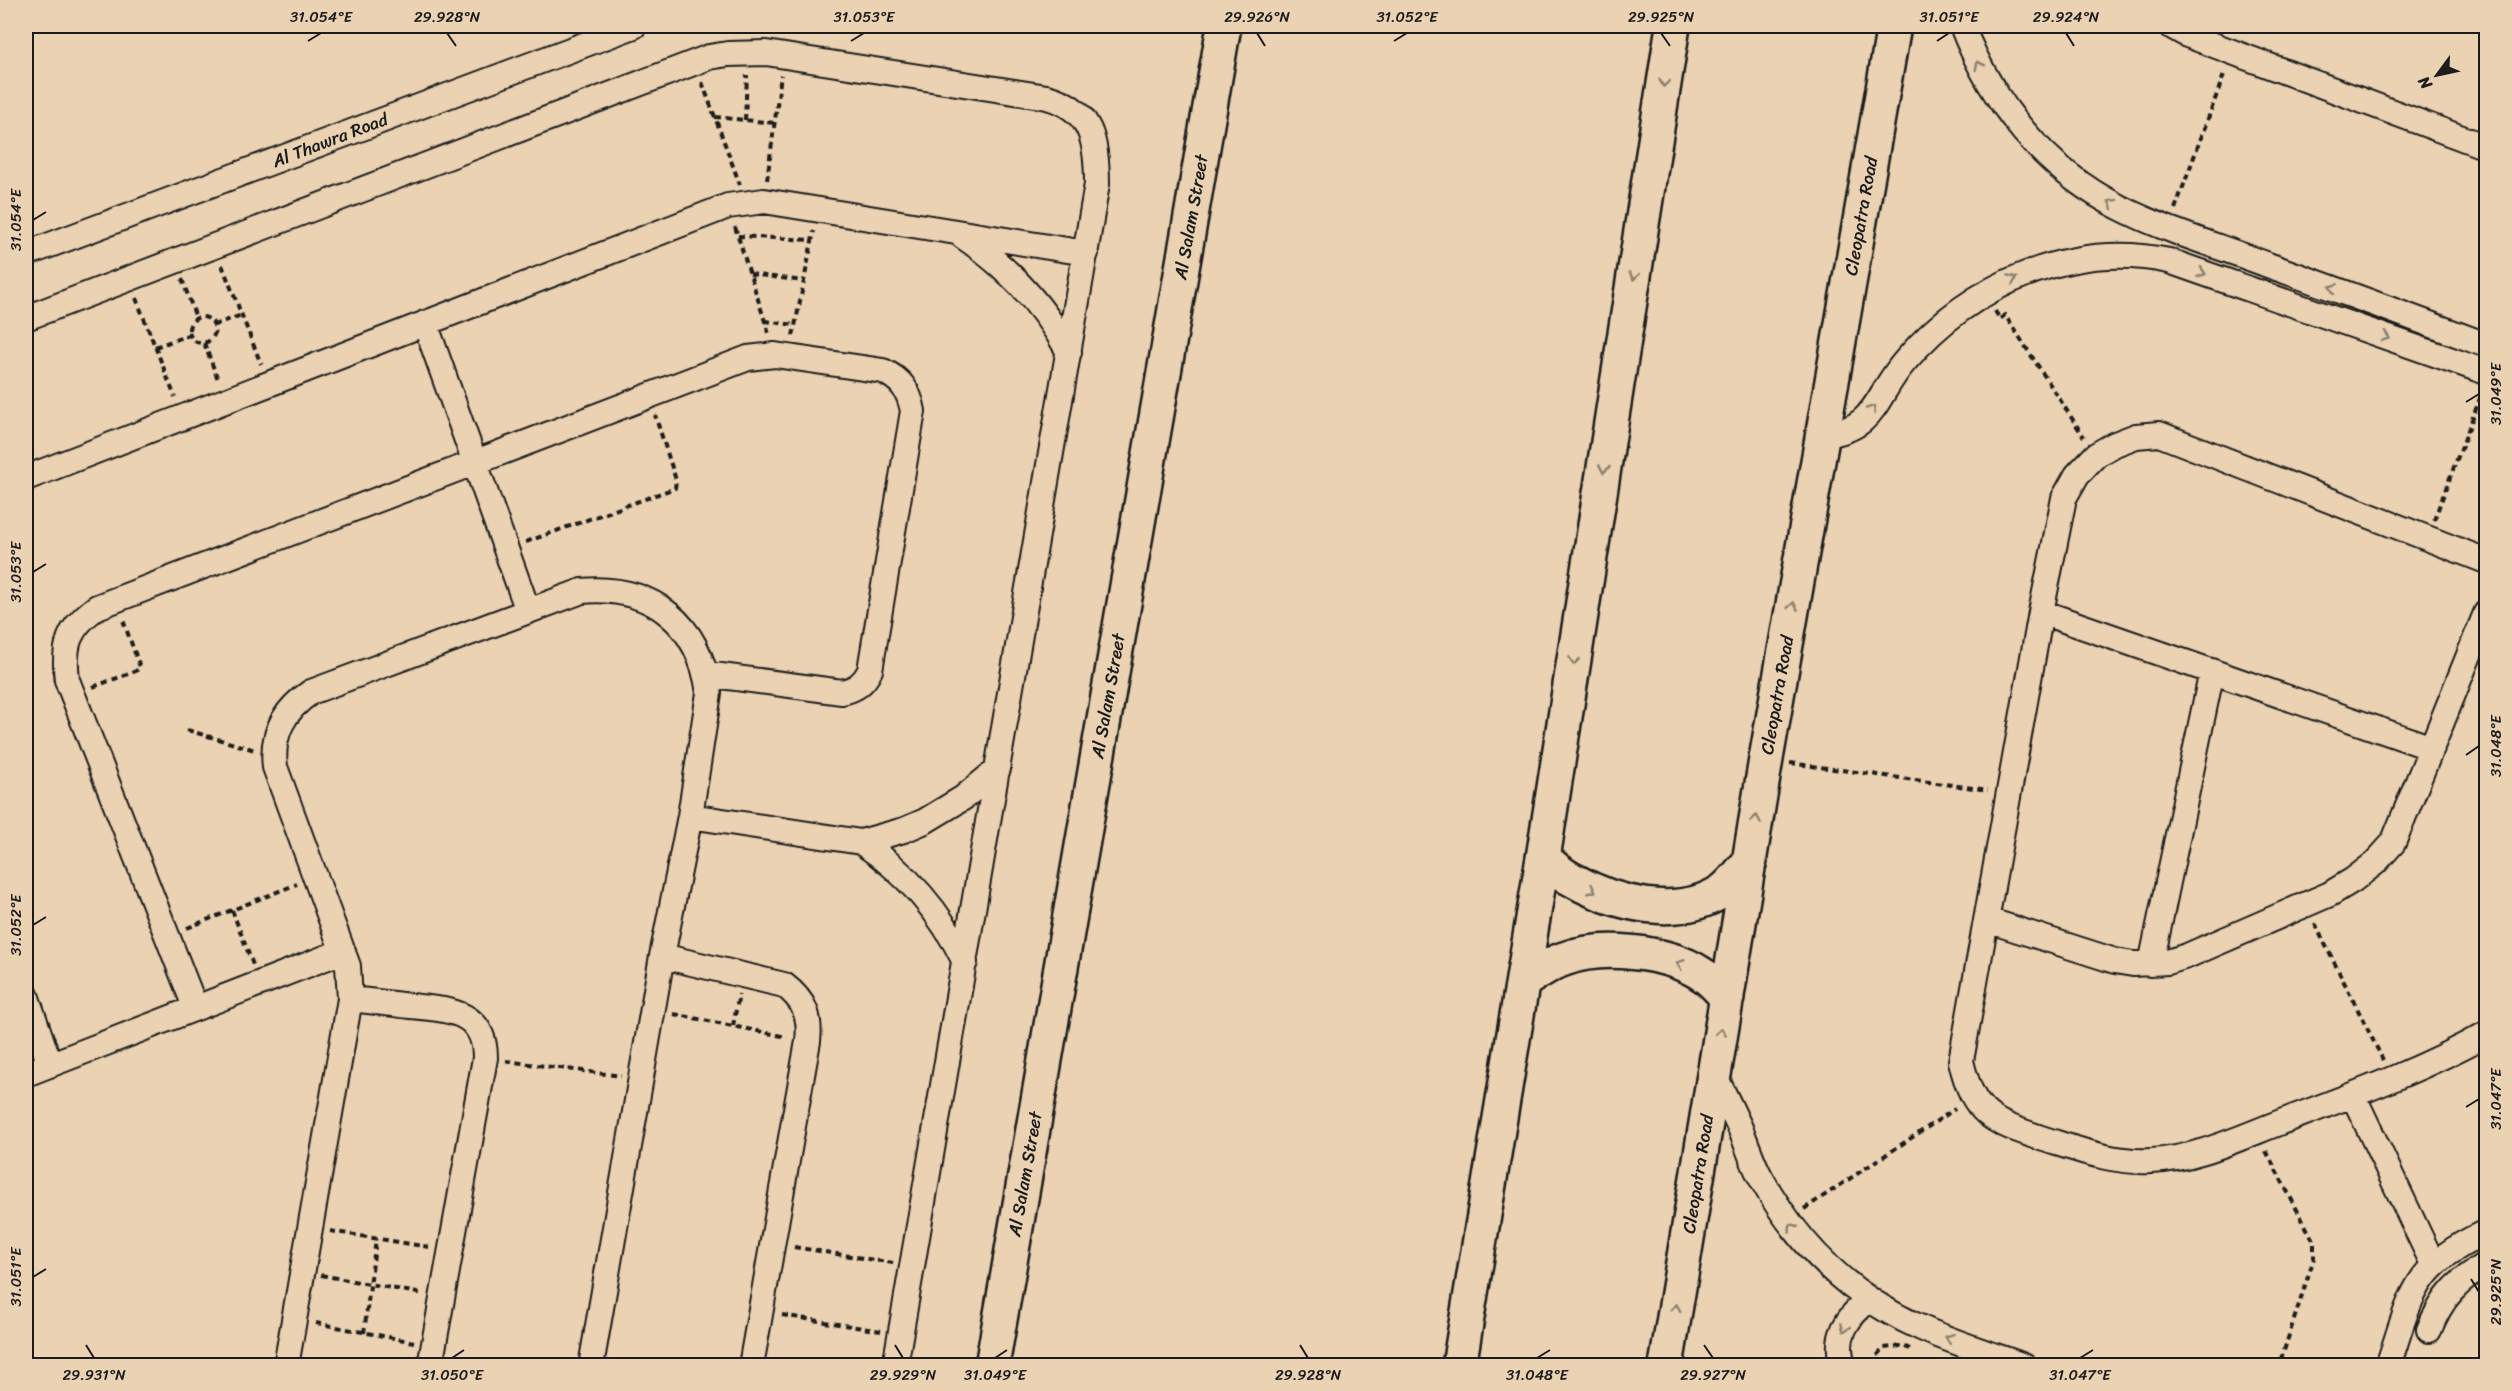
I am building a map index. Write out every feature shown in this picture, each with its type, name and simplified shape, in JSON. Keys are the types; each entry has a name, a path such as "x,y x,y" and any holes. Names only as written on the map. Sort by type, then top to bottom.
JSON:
{"main road":[{"name":"Al Salam Street","path":"992,1365 1224,26"},
{"path":"1459,1365 1543,858 1673,26"},
{"name":"Cleopatra Road","path":"1666,1365 1766,759 1894,26"},
{"path":"1543,858 1586,888 1621,901 1663,908 1683,905 1721,891 1750,861"},
{"path":"1523,982 1543,968 1565,958 1612,951 1656,956 1677,962 1698,971 1713,982 1727,998"}],"street":[{"name":"Al Thawra Road","path":"26,254 634,26"},
{"path":"1962,26 1977,62 2002,104 2042,152 2092,191 2158,224 2487,345"},
{"path":"2171,26 2187,35 2487,147"},
{"path":"26,318 695,61 728,54 748,52 783,56 1047,97 1062,100 1075,108 1085,120 1092,134 1097,184 895,1365"},
{"path":"26,478 425,323 746,203 818,210 1086,253"},
{"path":"2144,256 2134,247 2134,233 2141,223 2158,224"},
{"path":"956,232 990,256 1021,284 1047,316 1069,352"},
{"path":"1823,435 1843,433 1867,417 1903,362 1921,342 1954,313 1984,293 2027,274 2063,263 2117,256 2144,256 2169,261 2484,382"},
{"path":"425,323 528,611"},
{"path":"195,1007 67,680 64,659 68,638 79,620 97,607 735,362 762,355 782,356 883,371 900,381 910,398 913,411 912,424 870,670 860,686 842,692 706,674"},
{"path":"2487,561 2159,434 2136,436 2115,444 2096,456 2077,475 2064,498 2041,612 1961,1061 1965,1079 1973,1097 1985,1112 2000,1124 2100,1157 2150,1161 2200,1153 2353,1095 2487,1034"},
{"path":"286,1365 350,999 348,966 275,767 275,740 284,718 298,700 311,692 582,591 606,589 631,593 653,602 688,634 699,653 709,693 690,816 662,956 591,1365"},
{"path":"2041,612 2432,748"},
{"path":"1987,920 2115,961 2151,964 2187,956 2331,894 2354,880 2393,843 2487,613"},
{"path":"2151,964 2212,671"},
{"path":"690,816 861,842 904,830 935,815 963,798 998,769"},
{"path":"861,842 898,869 930,903 955,941 965,962"},
{"path":"26,1074 343,951"},
{"path":"662,956 772,981 795,993 808,1015 808,1041 751,1365"},
{"path":"26,995 50,1065"},
{"path":"350,999 454,1011 474,1024 485,1045 485,1058 431,1356"},
{"path":"1714,1074 1760,1176 1787,1221 1811,1250 1869,1300 1917,1326 2024,1365"},
{"path":"2353,1095 2433,1264"},
{"path":"2388,1365 2414,1291 2433,1264 2459,1245 2487,1232"},
{"path":"2429,1330 2436,1312 2448,1294 2463,1278 2487,1264"},
{"path":"1844,1365 1840,1342 1845,1325 1854,1310 1869,1300"}],"path":[{"path":"745,120 748,52"},
{"path":"2158,224 2233,52"},
{"path":"782,356 765,321 738,236 746,203 775,123 783,56"},
{"path":"695,61 746,203"},
{"path":"715,117 775,123"},
{"path":"782,356 795,325 818,210"},
{"path":"738,236 812,240"},
{"path":"214,245 268,384"},
{"path":"175,260 196,318"},
{"path":"750,274 804,281"},
{"path":"128,278 183,417"},
{"path":"1984,293 2000,319 2005,315 2096,456"},
{"path":"214,326 242,315"},
{"path":"196,318 207,318 214,326 214,334 204,343 195,342 189,335 189,325 196,318"},
{"path":"765,321 795,325"},
{"path":"155,347 189,335"},
{"path":"204,343 225,401"},
{"path":"2427,538 2484,382"},
{"path":"506,549 675,488 676,480 648,395"},
{"path":"72,694 136,671 140,667 114,599"},
{"path":"187,730 274,755"},
{"path":"1766,759 2009,793"},
{"path":"167,935 315,878"},
{"path":"2306,904 2392,1078"},
{"path":"232,910 260,983"},
{"path":"733,1026 742,974"},
{"path":"653,1010 808,1041"},
{"path":"485,1058 641,1078"},
{"path":"1787,1221 1973,1097"},
{"path":"2255,1132 2314,1242 2314,1258 2279,1365"},
{"path":"310,1228 450,1251"},
{"path":"364,1333 376,1239"},
{"path":"772,1244 912,1266"},
{"path":"303,1272 442,1297"},
{"path":"761,1311 901,1334"},
{"path":"294,1319 364,1333 431,1356"},
{"path":"1877,1365 1877,1356 1884,1348 1903,1346 1912,1350"}]}
